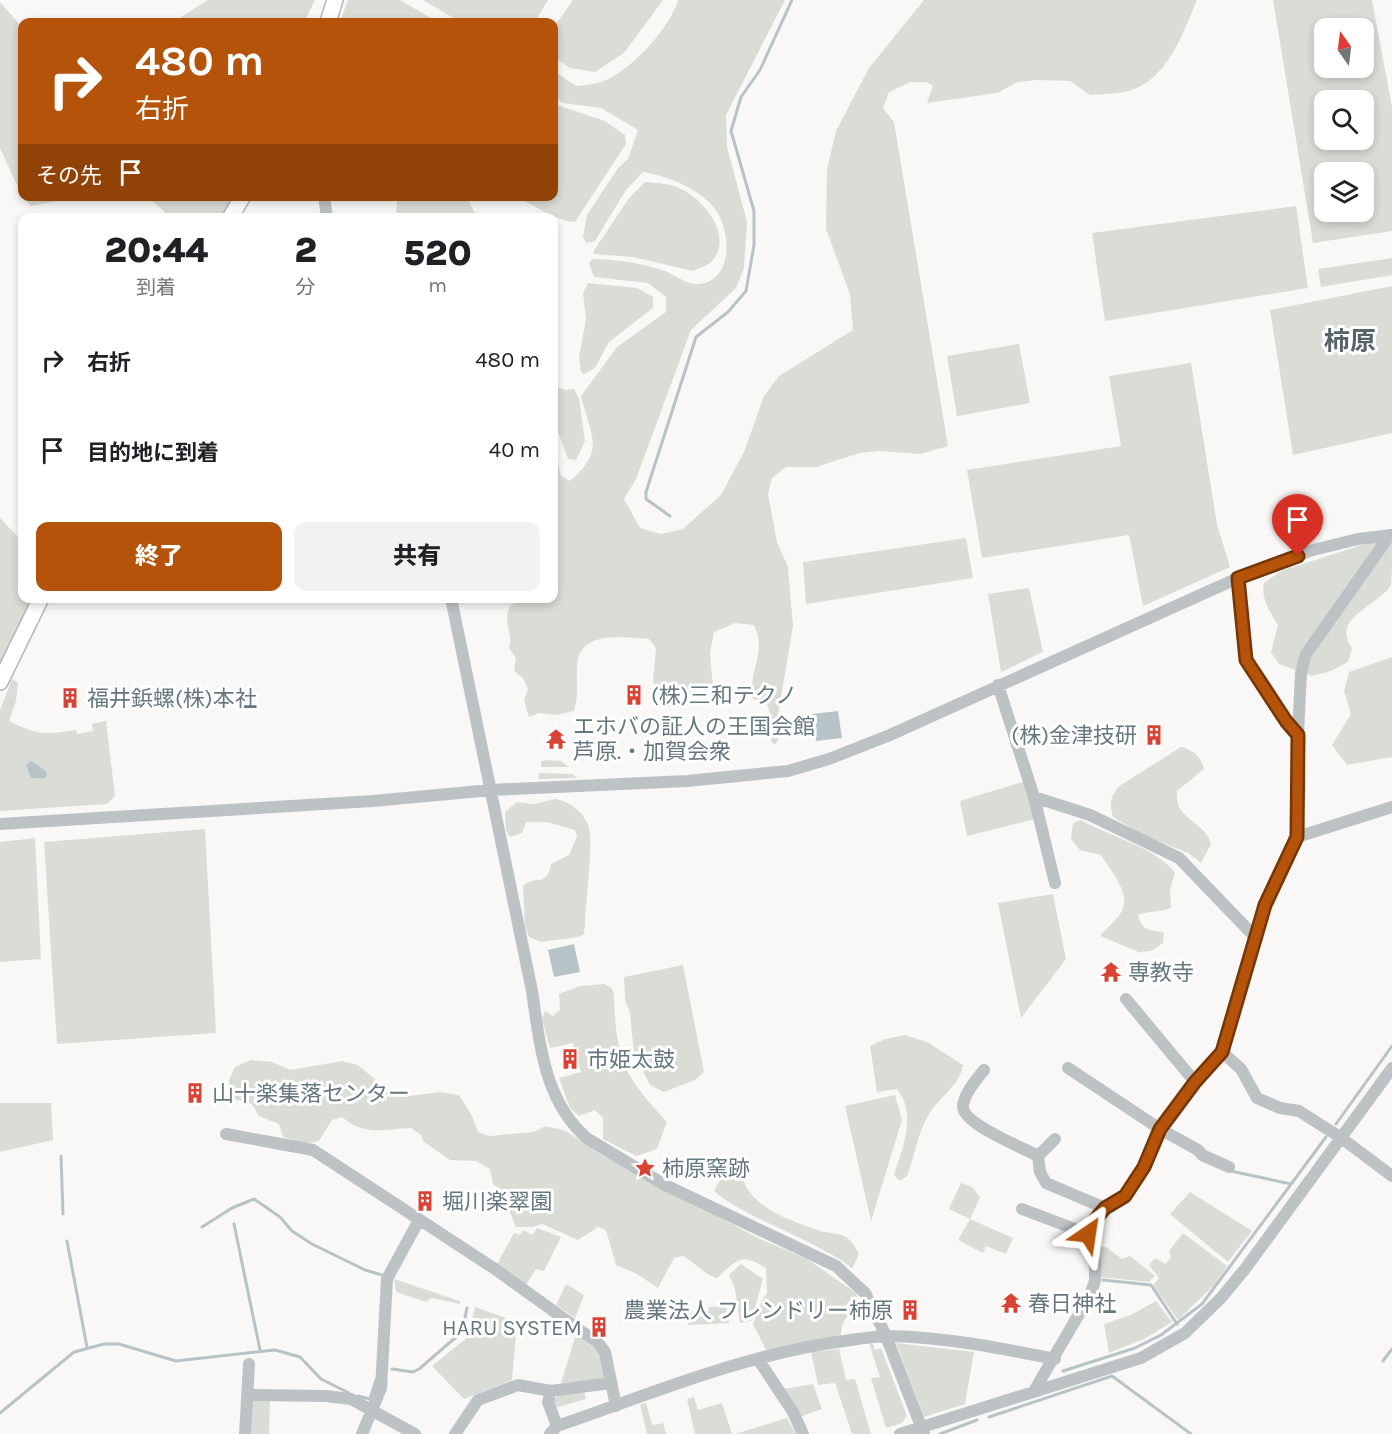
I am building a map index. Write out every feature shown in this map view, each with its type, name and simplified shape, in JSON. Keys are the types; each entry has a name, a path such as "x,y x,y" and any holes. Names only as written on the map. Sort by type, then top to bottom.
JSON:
{"main road":[{"path":"0,682 39,603"}],"street":[{"path":"0,824 373,801 491,790 687,782 788,771 829,759 890,735 1238,578 1313,550 1358,539 1391,535"},
{"path":"1034,1391 1055,1359 1089,1297 1095,1281 1095,1259 1088,1234 1090,1226 1105,1208 1125,1196 1144,1167 1160,1129 1195,1082 1222,1052 1257,939 1265,905 1297,837 1301,673 1306,654 1391,535"},
{"path":"1238,578 1246,660 1286,721 1298,735"},
{"path":"452,603 532,991 542,1055 552,1091 577,1130 664,1185 836,1266 865,1293 886,1336 923,1431"},
{"path":"998,685 1034,797 1055,883"},
{"path":"1034,797 1089,815 1179,858 1257,939"},
{"path":"1297,837 1392,807"},
{"path":"1126,999 1195,1082"},
{"path":"1222,1052 1241,1069 1257,1098 1280,1108 1299,1111 1340,1137 1392,1176"},
{"path":"1068,1068 1160,1129 1198,1150 1202,1155 1229,1167"},
{"path":"900,1434 923,1431 1034,1391 1141,1358 1185,1333 1221,1298 1245,1269 1392,1068"},
{"path":"984,1070 971,1087 963,1106 966,1117 978,1126 1038,1156"},
{"path":"226,1134 313,1150 495,1269 598,1343 605,1352 616,1406"},
{"path":"1038,1156 1055,1139"},
{"path":"1038,1156 1040,1172 1046,1183 1105,1208"},
{"path":"1022,1209 1088,1234"},
{"path":"362,1434 381,1388 387,1279 419,1220"},
{"path":"551,1391 548,1402 554,1430 616,1406 758,1359 818,1345 886,1336 1004,1349 1055,1359"},
{"path":"758,1359 793,1412 803,1434"},
{"path":"245,1434 249,1365"},
{"path":"454,1434 478,1400 518,1385 551,1391 610,1383"},
{"path":"248,1395 326,1396 351,1399 415,1434"}],"shaded area":[{"path":"208,0 315,0 306,18 179,18"},
{"path":"348,0 400,0 431,18 341,18"},
{"path":"423,0 548,0 537,18 453,18"},
{"path":"573,0 663,0 624,53 595,72 570,68 558,60 558,21"},
{"path":"678,0 785,0 726,115 727,147 747,222 744,268 736,288 691,330 636,479 624,499 640,528 661,534 683,529 721,495 744,452 764,396 779,376 853,330 850,294 826,229 827,169 836,131 869,68 924,0 1197,0 1179,41 1163,67 1142,86 1128,91 1090,95 1070,81 1037,80 1018,82 997,93 927,103 933,86 927,82 911,82 889,92 883,108 894,122 948,446 920,454 880,451 860,453 816,467 786,467 772,478 768,494 777,542 788,567 793,626 778,715 780,736 775,745 771,741 772,720 767,704 753,699 752,689 759,644 754,625 735,623 714,632 710,653 713,689 686,695 658,694 653,681 656,648 649,639 617,637 595,640 586,645 580,653 577,664 577,693 574,711 557,715 539,713 529,717 524,700 528,689 523,678 514,671 516,658 509,648 507,616 511,605 558,603 558,463 561,476 570,481 589,460 593,442 581,396 617,347 666,312 666,297 648,283 594,277 589,264 592,259 638,264 665,271 694,284 707,282 717,276 726,256 725,230 721,219 708,201 682,184 643,172 626,190 595,241 586,243 583,236 587,215 618,168 628,159 638,130 601,108 563,103 558,99 558,74 576,86 604,81 618,74 650,45 668,22"},
{"path":"1273,0 1372,0 1392,107 1392,231 1313,243"},
{"path":"0,2 18,22 18,187 0,148"},
{"path":"558,105 605,121 625,135 626,144 575,222 558,218 558,213 547,213 524,201 558,201"},
{"path":"645,182 677,187 690,194 707,210 718,229 720,240 712,262 693,271 633,257 594,254 593,252 629,198"},
{"path":"27,201 57,201 31,206"},
{"path":"152,201 231,201 223,213 166,213"},
{"path":"397,201 469,201 475,213 396,213"},
{"path":"1296,206 1308,288 1105,321 1092,233"},
{"path":"1392,258 1392,275 1321,287 1318,269"},
{"path":"588,283 637,288 653,297 653,308 609,342 595,368 584,374 581,372 579,357 586,319 583,293"},
{"path":"1392,286 1392,433 1293,455 1270,310"},
{"path":"1019,344 1030,403 957,416 947,356"},
{"path":"1191,363 1217,524 1230,567 1143,606 1129,535 982,558 967,470 1121,446 1109,376"},
{"path":"558,387 565,390 574,389 579,398 585,441 576,460 568,459 559,434"},
{"path":"0,518 18,537 18,603 29,603 3,660 0,662"},
{"path":"966,538 973,578 806,604 803,562"},
{"path":"1368,543 1392,543 1391,585 1385,593 1351,620 1347,628 1347,638 1352,648 1348,662 1331,671 1312,676 1279,664 1271,652 1278,625 1265,600 1264,583 1281,571"},
{"path":"1029,588 1043,652 1001,672 988,594"},
{"path":"1392,657 1392,757 1347,765 1332,745 1351,714 1344,691 1349,672"},
{"path":"12,679 18,683 16,701 9,721 19,726 41,733 76,730 77,734 93,731 92,724 106,721 115,796 107,804 0,811 0,710"},
{"path":"838,711 842,738 816,741 812,714"},
{"path":"1181,747 1196,755 1204,769 1177,791 1180,808 1203,830 1211,844 1201,863 1188,853 1143,835 1113,817 1112,812 1113,796 1121,785"},
{"path":"31,761 45,770 47,775 45,778 31,778 26,765"},
{"path":"561,761 569,767 541,767 541,762"},
{"path":"539,773 573,774 577,778 538,779"},
{"path":"1025,781 1035,819 967,836 960,801"},
{"path":"555,799 566,802 576,809 584,817 589,828 590,860 584,934 578,937 541,942 529,937 525,927 523,886 532,881 544,879 551,864 569,855 577,837 575,830 547,822 526,822 522,833 510,837 506,831 505,812 517,802 534,804"},
{"path":"1081,820 1145,849 1167,864 1175,873 1170,889 1171,908 1138,915 1144,927 1164,933 1163,943 1151,951 1139,952 1100,936 1122,911 1124,896 1101,855 1080,850 1071,839 1073,823"},
{"path":"205,829 216,1033 57,1044 44,842"},
{"path":"35,838 41,959 0,962 0,842"},
{"path":"1053,894 1066,959 1021,1018 998,903"},
{"path":"574,944 580,972 554,977 548,950"},
{"path":"683,965 704,1072 695,1080 664,1092 650,1085 634,1054 630,1013 625,1000 624,977"},
{"path":"604,984 612,988 614,995 617,1035 625,1065 640,1091 667,1122 657,1149 636,1156 603,1139 603,1118 595,1110 579,1116 570,1108 559,1078 581,1072 573,1043 550,1048 542,1019 545,1011 553,1016 560,1010 559,994 580,986"},
{"path":"905,1035 927,1042 963,1065 954,1085 929,1114 907,1176 900,1181 894,1175 906,1131 906,1109 897,1089 877,1092 870,1046 885,1039"},
{"path":"251,1060 272,1062 290,1070 342,1061 358,1065 384,1087 402,1097 440,1092 459,1095 472,1116 478,1132 489,1136 533,1132 546,1126 566,1131 604,1156 758,1238 807,1259 856,1293 859,1303 844,1322 841,1338 766,1350 753,1324 767,1293 766,1268 750,1260 739,1260 717,1278 683,1256 674,1258 658,1288 637,1274 616,1265 606,1230 598,1227 578,1240 542,1224 533,1227 516,1227 505,1193 493,1184 490,1169 476,1161 450,1160 423,1141 421,1135 411,1128 367,1130 342,1117 332,1120 319,1141 305,1144 283,1137 279,1124 259,1116 252,1104 231,1098 229,1080 235,1067"},
{"path":"895,1095 902,1120 871,1221 845,1106"},
{"path":"0,1103 51,1103 53,1140 0,1152"},
{"path":"724,1172 742,1172 745,1184 752,1195 772,1211 809,1227 847,1238 859,1254 852,1269 834,1256 724,1199 714,1191"},
{"path":"961,1183 972,1187 980,1197 970,1219 949,1209"},
{"path":"1190,1192 1252,1231 1228,1262 1170,1214"},
{"path":"970,1219 1013,1238 1006,1254 986,1246 983,1253 958,1240"},
{"path":"537,1228 561,1237 544,1271 536,1269 526,1285 497,1264 514,1233 520,1235 524,1230 532,1235"},
{"path":"1183,1233 1227,1266 1215,1284 1178,1320 1153,1285 1159,1278 1149,1265 1155,1258 1166,1264 1171,1257 1169,1251"},
{"path":"1099,1247 1106,1247 1122,1259 1130,1256 1155,1276 1149,1282 1100,1277"},
{"path":"741,1264 763,1279 751,1321 740,1323 735,1289 729,1275"},
{"path":"394,1279 460,1301 460,1304 432,1298 426,1302 396,1292"},
{"path":"566,1284 584,1295 575,1318 556,1305"},
{"path":"1156,1301 1172,1322 1146,1338 1109,1353 1104,1324 1131,1315"},
{"path":"726,1306 729,1323 688,1325 688,1313 708,1313 709,1307"},
{"path":"475,1307 517,1322 512,1380 464,1399 432,1366 469,1336"},
{"path":"576,1334 600,1353 606,1379 561,1383"},
{"path":"869,1343 873,1344 875,1350 881,1348 907,1416 902,1423 886,1428 871,1378 880,1377"},
{"path":"896,1343 974,1352 965,1404 924,1417"},
{"path":"839,1349 846,1380 855,1379 871,1434 852,1434 835,1383 818,1385 811,1352"},
{"path":"813,1384 822,1409 799,1417 784,1389"},
{"path":"584,1391 586,1399 555,1408 553,1401 559,1395"},
{"path":"694,1397 698,1410 722,1403 732,1434 695,1434 687,1399"},
{"path":"249,1398 270,1399 269,1434 248,1434"},
{"path":"646,1403 652,1425 663,1423 666,1434 647,1434 640,1404"},
{"path":"787,1418 796,1434 735,1434"}],"waterway":[{"path":"670,516 646,499 646,492 696,337 728,312 746,291 754,245 754,211 731,131 741,97 760,70 792,0"},
{"path":"1336,1124 1392,1046"},
{"path":"1063,1371 1135,1348 1161,1335 1202,1304 1326,1137"},
{"path":"61,1156 63,1214"},
{"path":"1231,1171 1291,1184"},
{"path":"202,1227 232,1208 254,1199 280,1217 292,1231 312,1244 365,1270 382,1275"},
{"path":"234,1224 260,1350"},
{"path":"67,1241 87,1347"},
{"path":"1103,1280 1151,1285 1177,1324"},
{"path":"392,1369 413,1372 419,1369 462,1332 467,1308"},
{"path":"0,1413 74,1352 104,1344 119,1344 176,1361 275,1350 300,1357 321,1379 349,1393"},
{"path":"1383,1361 1392,1349"},
{"path":"989,1417 1112,1376 1191,1434"},
{"path":"358,1396 370,1399 376,1380"},
{"path":"940,1434 977,1420"}],"place":[{"name":"(株)三和テクノ","path":"634,695"},
{"name":"福井鋲螺(株)本社","path":"70,698"},
{"name":"(株)金津技研","path":"1154,735"},
{"name":"エホバの証人の王国会館 芦原.・加賀会衆","path":"556,739"},
{"name":"専教寺","path":"1111,972"},
{"name":"市姫太鼓","path":"570,1059"},
{"name":"山十楽集落センター","path":"195,1093"},
{"name":"柿原窯跡","path":"645,1168"},
{"name":"堀川楽翠園","path":"425,1201"},
{"name":"春日神社","path":"1011,1303"},
{"name":"農業法人 フレンドリー柿原","path":"910,1310"},
{"name":"HARU SYSTEM","path":"599,1327"}],"district":[{"name":"柿原","path":"1350,341"}],"route":[{"path":"1088,1234 1090,1226 1105,1208 1125,1196 1144,1167 1160,1129 1195,1082 1222,1052 1257,939 1265,905 1297,837 1298,735 1260,684 1246,660 1238,578 1298,556"}]}
